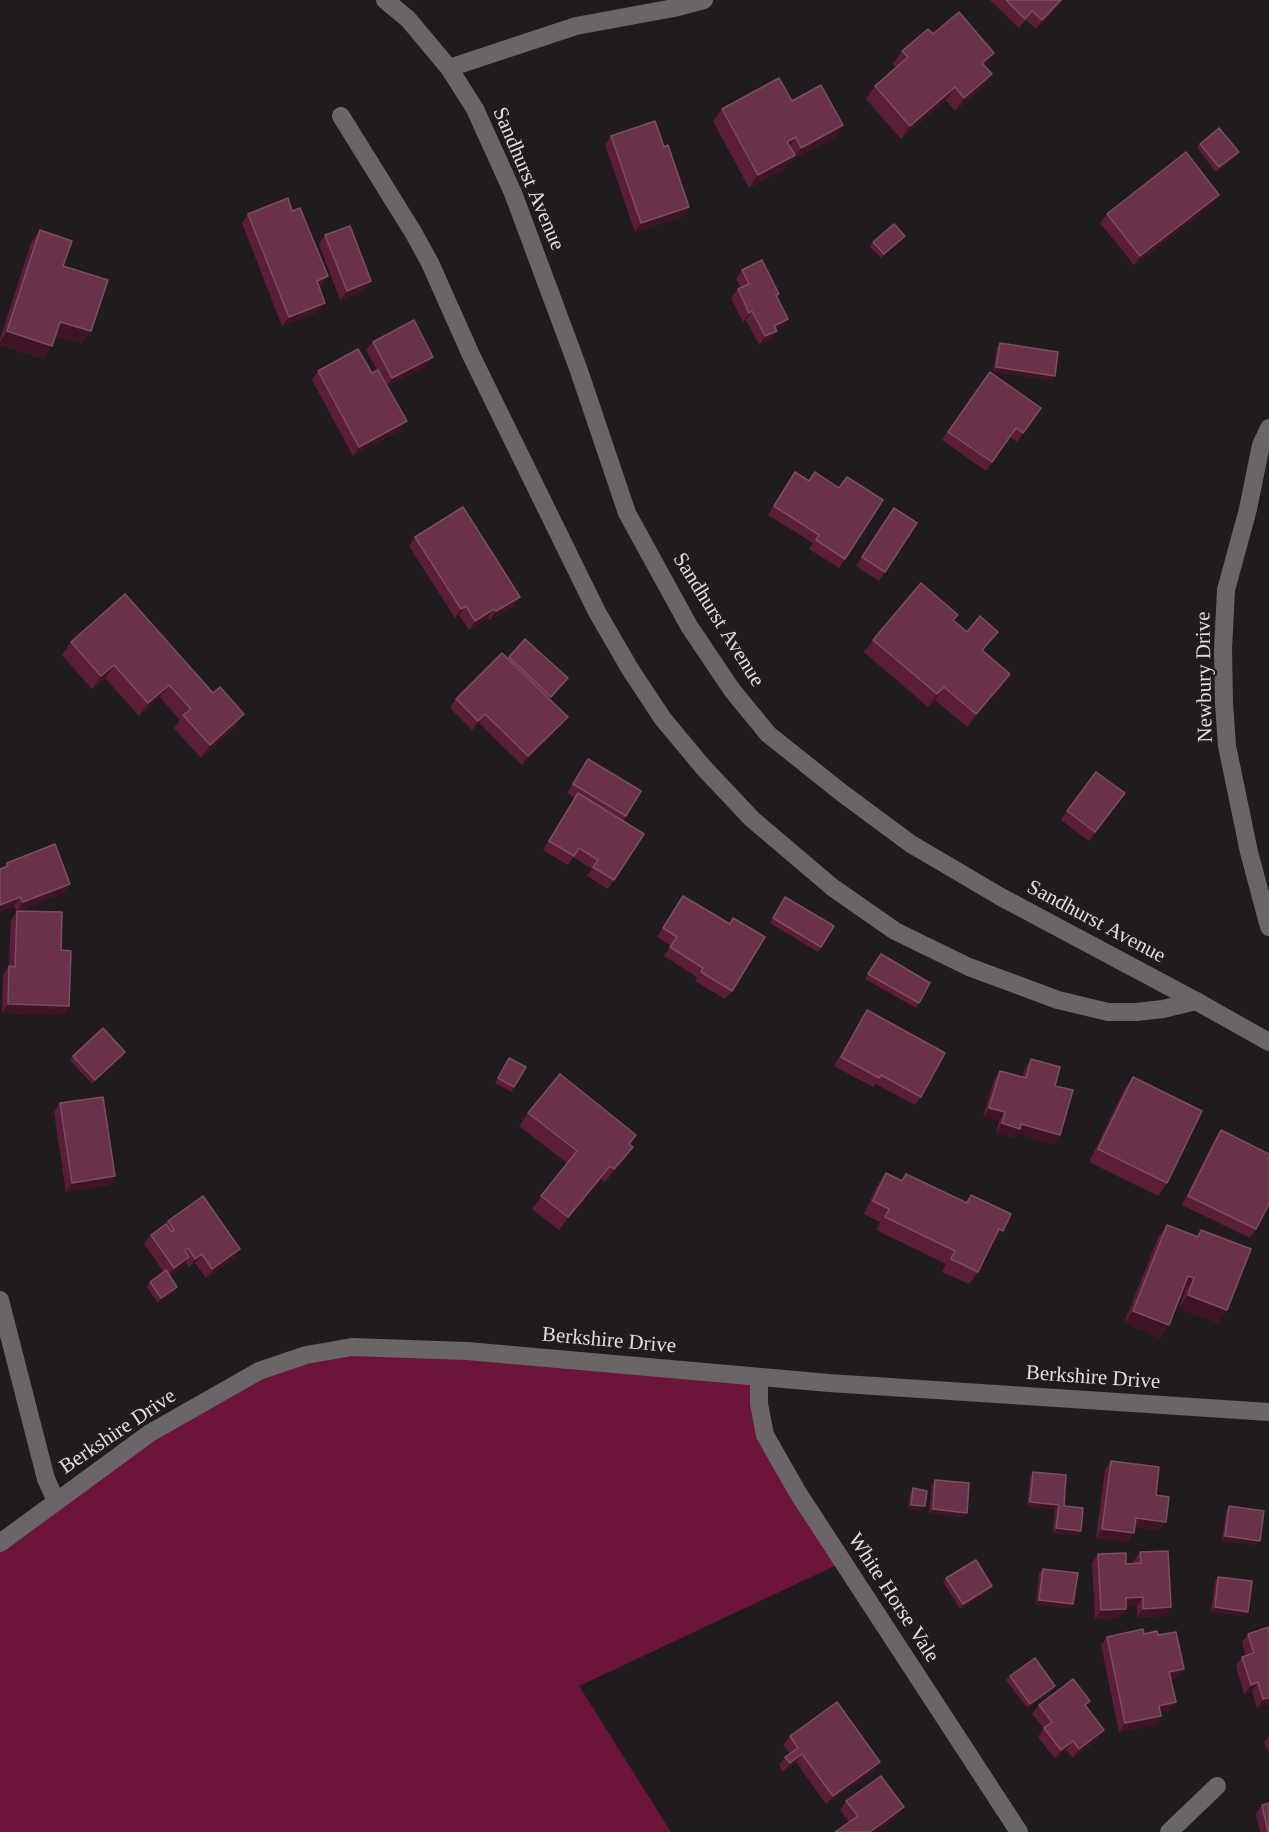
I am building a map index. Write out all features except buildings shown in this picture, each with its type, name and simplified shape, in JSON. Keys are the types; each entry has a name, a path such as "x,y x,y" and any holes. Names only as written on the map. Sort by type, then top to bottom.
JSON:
{"street":[{"name":"Sandhurst Avenue","path":"386,0 408,19 449,68 475,109 513,193 578,368 627,513 689,626 732,690 768,734 911,844 1001,897 1269,1042"},
{"path":"449,68 576,26 675,8 704,0"},
{"path":"341,116 430,263 481,376 597,612 630,669 663,719 703,767 752,819 832,887 886,925 969,967 1058,1000 1108,1012 1163,1009 1196,1001"},
{"name":"Newbury Drive","path":"1269,428 1261,445 1248,509 1226,590 1223,649 1227,746 1249,852 1269,927"},
{"path":"0,1302 46,1479 56,1501"},
{"name":"Berkshire Drive","path":"0,1543 150,1433 259,1371 306,1355 352,1347 467,1351 759,1377 1269,1412"},
{"name":"White Horse Vale","path":"759,1377 759,1404 765,1436 792,1484 1019,1832"},
{"path":"1169,1832 1217,1786"}],"shaded area":[{"path":"349,1345 758,1375 757,1408 841,1563 579,1686 671,1832 0,1832 0,1542 256,1371"}]}
